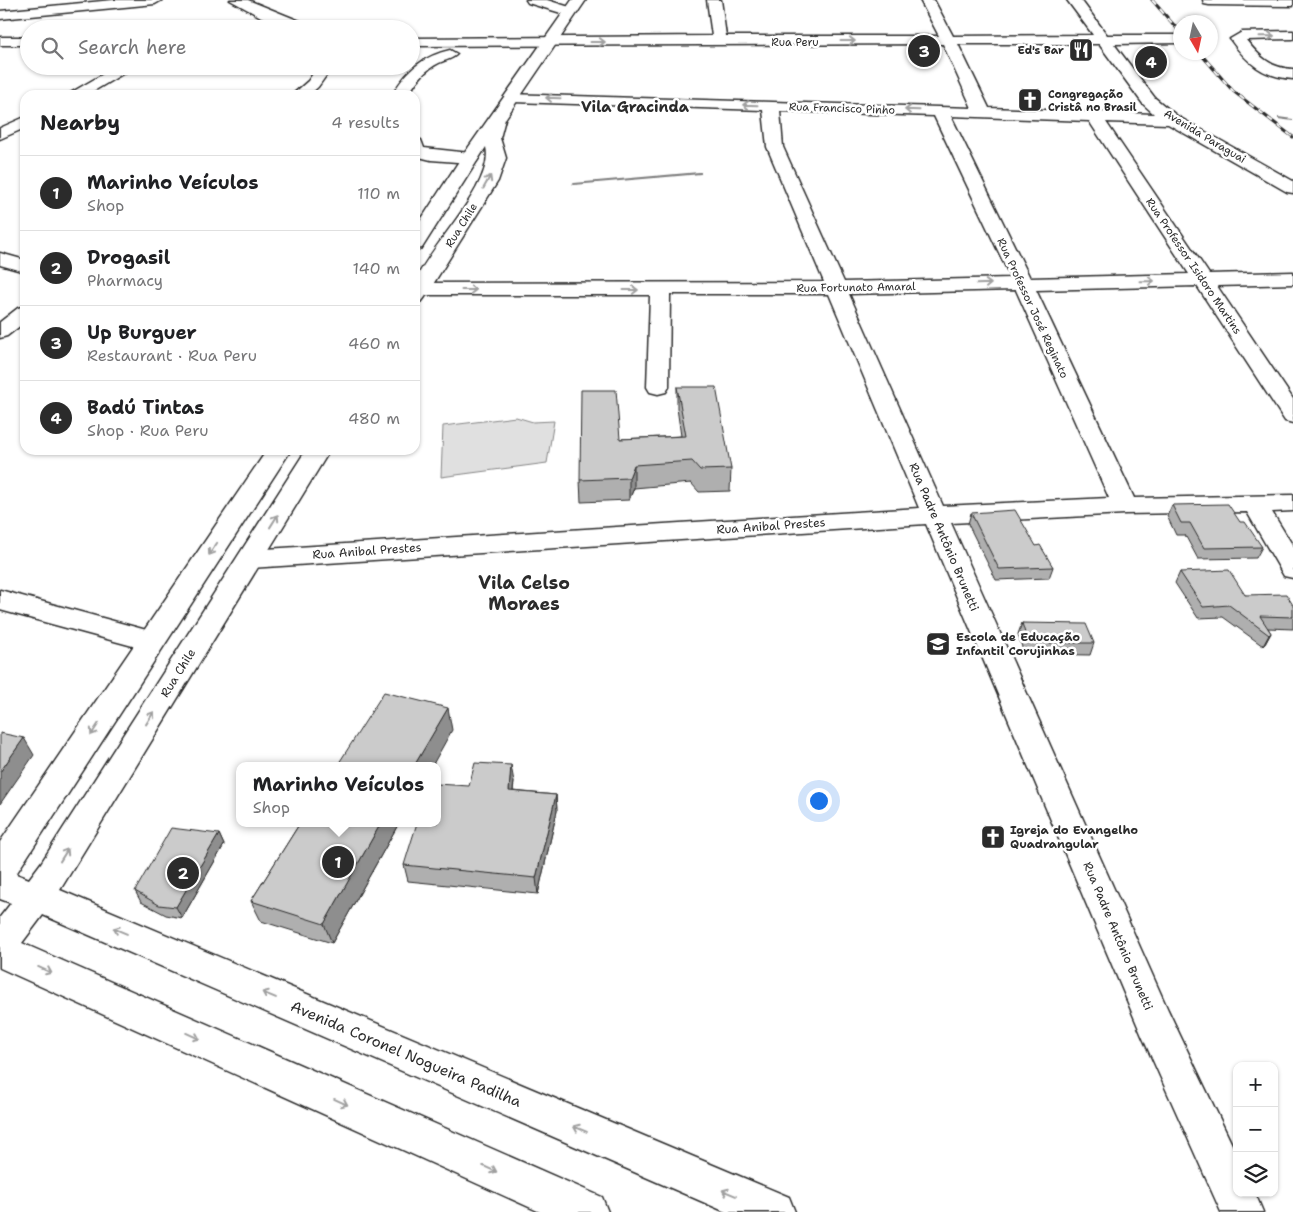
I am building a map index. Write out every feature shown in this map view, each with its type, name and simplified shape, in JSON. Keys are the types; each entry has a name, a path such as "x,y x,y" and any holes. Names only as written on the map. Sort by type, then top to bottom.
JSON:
{"street":[{"path":"0,14 26,0"},
{"path":"0,14 155,0"},
{"path":"238,0 282,20"},
{"path":"534,0 575,6"},
{"path":"714,0 720,42"},
{"path":"927,0 949,41 983,113"},
{"name":"Avenida Paraguai","path":"1074,0 1149,101 1171,119 1293,188"},
{"path":"1208,1 1293,2"},
{"path":"1208,1 1242,36"},
{"name":"Rua Chile","path":"420,236 470,158 499,119 575,6"},
{"path":"1293,35 1242,36 1237,39 1263,69 1271,73 1293,74"},
{"name":"Rua Peru","path":"420,42 1173,39"},
{"path":"0,41 20,41"},
{"path":"420,68 428,62 450,54"},
{"path":"84,90 112,75"},
{"path":"306,90 320,75"},
{"path":"401,90 413,75"},
{"name":"Rua Francisco Pinho","path":"513,97 1171,119"},
{"name":"Rua Padre Antônio Brunetti","path":"771,105 774,146 838,288 1155,1023 1242,1212"},
{"name":"Rua Professor José Reginato","path":"940,111 1126,506"},
{"name":"Rua Professor Isidoro Martins","path":"1094,116 1293,416"},
{"path":"0,118 20,121"},
{"name":"Rua Chile","path":"420,287 489,181 497,158 492,138 499,119"},
{"path":"0,134 20,124"},
{"path":"420,151 431,155 470,158 482,153 490,154 497,158"},
{"path":"0,259 20,265"},
{"name":"Rua Fortunato Amaral","path":"420,292 838,288 1293,278"},
{"path":"658,387 660,290"},
{"path":"0,332 20,316"},
{"path":"0,870 275,455"},
{"name":"Rua Chile","path":"37,896 315,455"},
{"name":"Rua Anibal Prestes","path":"250,559 935,515 1126,506 1293,504"},
{"path":"1256,505 1293,569"},
{"path":"0,600 151,641"},
{"path":"0,836 10,832 62,778"},
{"name":"Avenida Coronel Nogueira Padilha","path":"0,884 37,896 774,1212"},
{"path":"0,945 37,896"},
{"path":"0,951 587,1212"}],"shaded area":[{"path":"516,417 533,422 554,421 547,463 441,477 443,426"}],"building":[{"path":"677,387 716,387 731,469 700,470 692,461 634,465 629,478 580,480 581,390 616,390 620,439 686,436"},
{"path":"1228,504 1240,522 1245,522 1262,547 1204,548 1190,523 1181,523 1172,505"},
{"path":"1015,510 1036,546 1040,545 1053,567 999,569 971,513"},
{"path":"1229,570 1245,595 1286,594 1293,605 1293,617 1260,616 1271,633 1269,635 1229,605 1203,607 1180,572"},
{"path":"1022,623 1086,624 1094,643 1028,643"},
{"path":"384,692 448,708 416,762 340,762"},
{"path":"0,733 24,738 0,772"},
{"path":"475,763 511,765 509,791 556,795 536,878 404,865 416,827 441,827 441,784 469,786"},
{"path":"297,827 379,827 324,924 251,901"},
{"path":"171,828 219,834 176,907 159,905 135,891"}],"waterway":[{"path":"1280,118 1293,120"},
{"path":"574,184 699,173"}],"railway":[{"path":"1152,0 1173,24"},
{"path":"1206,60 1233,91 1293,137"}],"place":[{"name":"Ed's Bar","path":"1081,50"},
{"name":"Up Burguer","path":"924,51"},
{"name":"Badú Tintas","path":"1151,62"},
{"name":"Congregação Cristâ no Brasil","path":"1030,100"},
{"name":"Escola de Educação Infantil Corujinhas","path":"938,644"},
{"name":"Igreja do Evangelho Quadrangular","path":"993,837"},
{"name":"Marinho Veículos","path":"338,862"},
{"name":"Drogasil","path":"183,873"}],"district":[{"name":"Vila Gracinda","path":"635,107"},
{"name":"Vila Celso Moraes","path":"524,593"}]}
